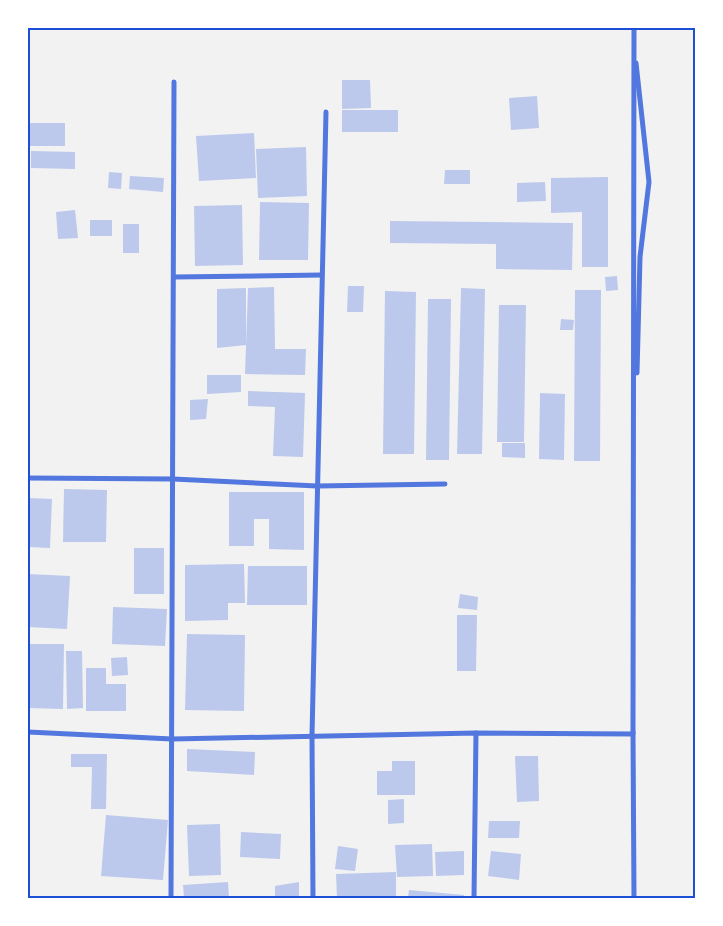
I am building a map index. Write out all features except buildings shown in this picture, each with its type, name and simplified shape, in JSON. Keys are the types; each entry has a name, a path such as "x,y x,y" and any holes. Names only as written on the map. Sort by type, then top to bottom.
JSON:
{"street":[{"path":"633,734 634,490 638,318 640,257 649,182 634,28 633,734 634,898"},
{"path":"170,898 174,82"},
{"path":"313,898 312,736 326,112"},
{"path":"174,276 322,275"},
{"path":"28,478 173,479 317,486 446,484"},
{"path":"28,732 172,739 476,733 633,734"},
{"path":"474,898 476,733"}]}
